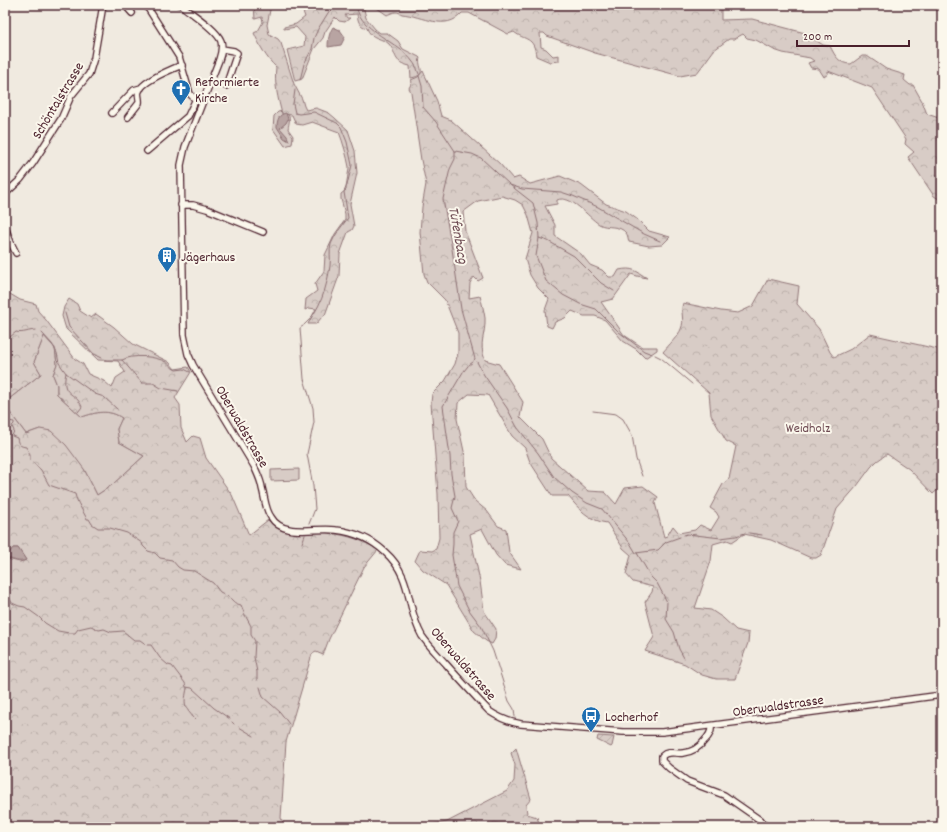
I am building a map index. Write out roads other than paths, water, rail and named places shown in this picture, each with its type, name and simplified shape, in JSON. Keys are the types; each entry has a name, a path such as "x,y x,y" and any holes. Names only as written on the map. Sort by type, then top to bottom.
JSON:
{"street":[{"name":"Schöntalstrasse","path":"5,194 20,180 33,163 61,119 71,96 89,74 94,58 103,5"},
{"path":"125,5 132,13"},
{"path":"146,5 175,51 182,65 190,94 196,100 202,102"},
{"path":"182,5 215,32 222,49 236,52 237,55 226,86"},
{"name":"Oberwaldstrasse","path":"222,49 185,147 180,173 184,335 188,354 193,365 254,466 261,482 268,512 276,523 284,529 291,530 319,529 345,532 367,539 383,550 401,570 418,625 427,643 489,711 504,720 521,724 623,732 663,732 942,695"},
{"path":"112,113 134,90 141,88 162,74 182,65"},
{"path":"128,117 140,103 138,93 141,88"},
{"path":"147,151 188,116 196,100"},
{"path":"181,205 193,205 207,209 263,232"},
{"path":"5,227 16,253"},
{"path":"711,726 710,734 701,746 686,753 670,752 664,754 662,756 662,762 687,781 724,795 760,820 766,827"}],"waterway":[{"path":"300,80 304,64 312,49 314,38 333,5"},
{"path":"356,5 359,16 366,24 406,54 414,63 419,74"},
{"name":"Tüfenbacg","path":"419,76 422,86 423,107 436,122 455,151 455,159 450,169 443,199 461,309 475,359 474,360"},
{"path":"295,90 293,104 295,113 299,114 314,112 337,123 341,127 347,142 352,165 344,192 348,218 331,244 330,266 322,298 310,320 304,325"},
{"path":"455,151 472,154 481,158 510,185 522,189 561,192 573,196 598,207 644,234 660,241"},
{"path":"510,185 533,203 538,223 539,238 536,256 546,281 563,295 580,304 596,309 619,332 644,351 652,354"},
{"path":"539,238 548,241 574,256 601,283 614,291"},
{"path":"65,313 69,327 94,354 106,360 122,360 142,383 153,383 161,388 178,391"},
{"path":"303,326 300,328 304,379 313,408 314,422 307,454 313,486 315,509 309,524"},
{"path":"5,338 10,337 16,332 21,333 36,330"},
{"path":"42,333 52,344 57,353 59,363 66,373 95,394 104,397 117,409"},
{"path":"655,355 661,358 692,384"},
{"path":"122,360 138,356 150,357 166,362 176,370 184,369 190,372"},
{"path":"469,365 473,362"},
{"path":"477,362 484,375 507,408 517,427 538,453 554,477 572,493 587,503 602,509 630,543 636,553 658,550 666,542 680,537"},
{"path":"464,371 468,366"},
{"path":"463,372 443,406 455,496 452,508 458,521 453,532 452,555 457,586 469,610 481,626 493,651 509,701 514,709 515,717"},
{"path":"66,373 65,386 82,407 78,412"},
{"path":"593,411 616,414 623,419 632,435 636,459 642,476"},
{"path":"5,412 9,417 8,420 14,422 12,426 14,431 12,436 17,438 20,445 26,447 30,454 30,460 41,470 49,485 75,494 87,519 89,519 92,524 98,528 110,528 127,533 142,543 148,551 155,553 160,558 172,560 183,570 194,571 213,583 220,592 224,594"},
{"path":"684,535 687,534 721,538 745,533"},
{"path":"749,533 762,535"},
{"path":"302,543 305,535"},
{"path":"637,553 651,577 657,583 667,602 666,619 674,632 679,649 684,658"},
{"path":"5,594 9,597 12,603 25,607 58,631 75,633 78,629 91,626 99,630 104,629 111,632 123,631 134,640 140,640 147,645 151,645 160,658 168,665 172,666 185,683 186,687 192,688 214,708 230,719"},
{"path":"227,596 234,602 241,605 251,626 251,635 255,641 254,657 257,680"},
{"path":"260,687 263,697 280,712 289,724"},
{"path":"187,688 185,705 195,719"},
{"path":"239,727 254,736"}],"place":[{"name":"Reformierte Kirche","path":"181,106"},
{"name":"Jägerhaus","path":"167,273"},
{"name":"Locherhof","path":"591,733"}],"park label":[{"name":"Weidholz","path":"808,427"}]}
